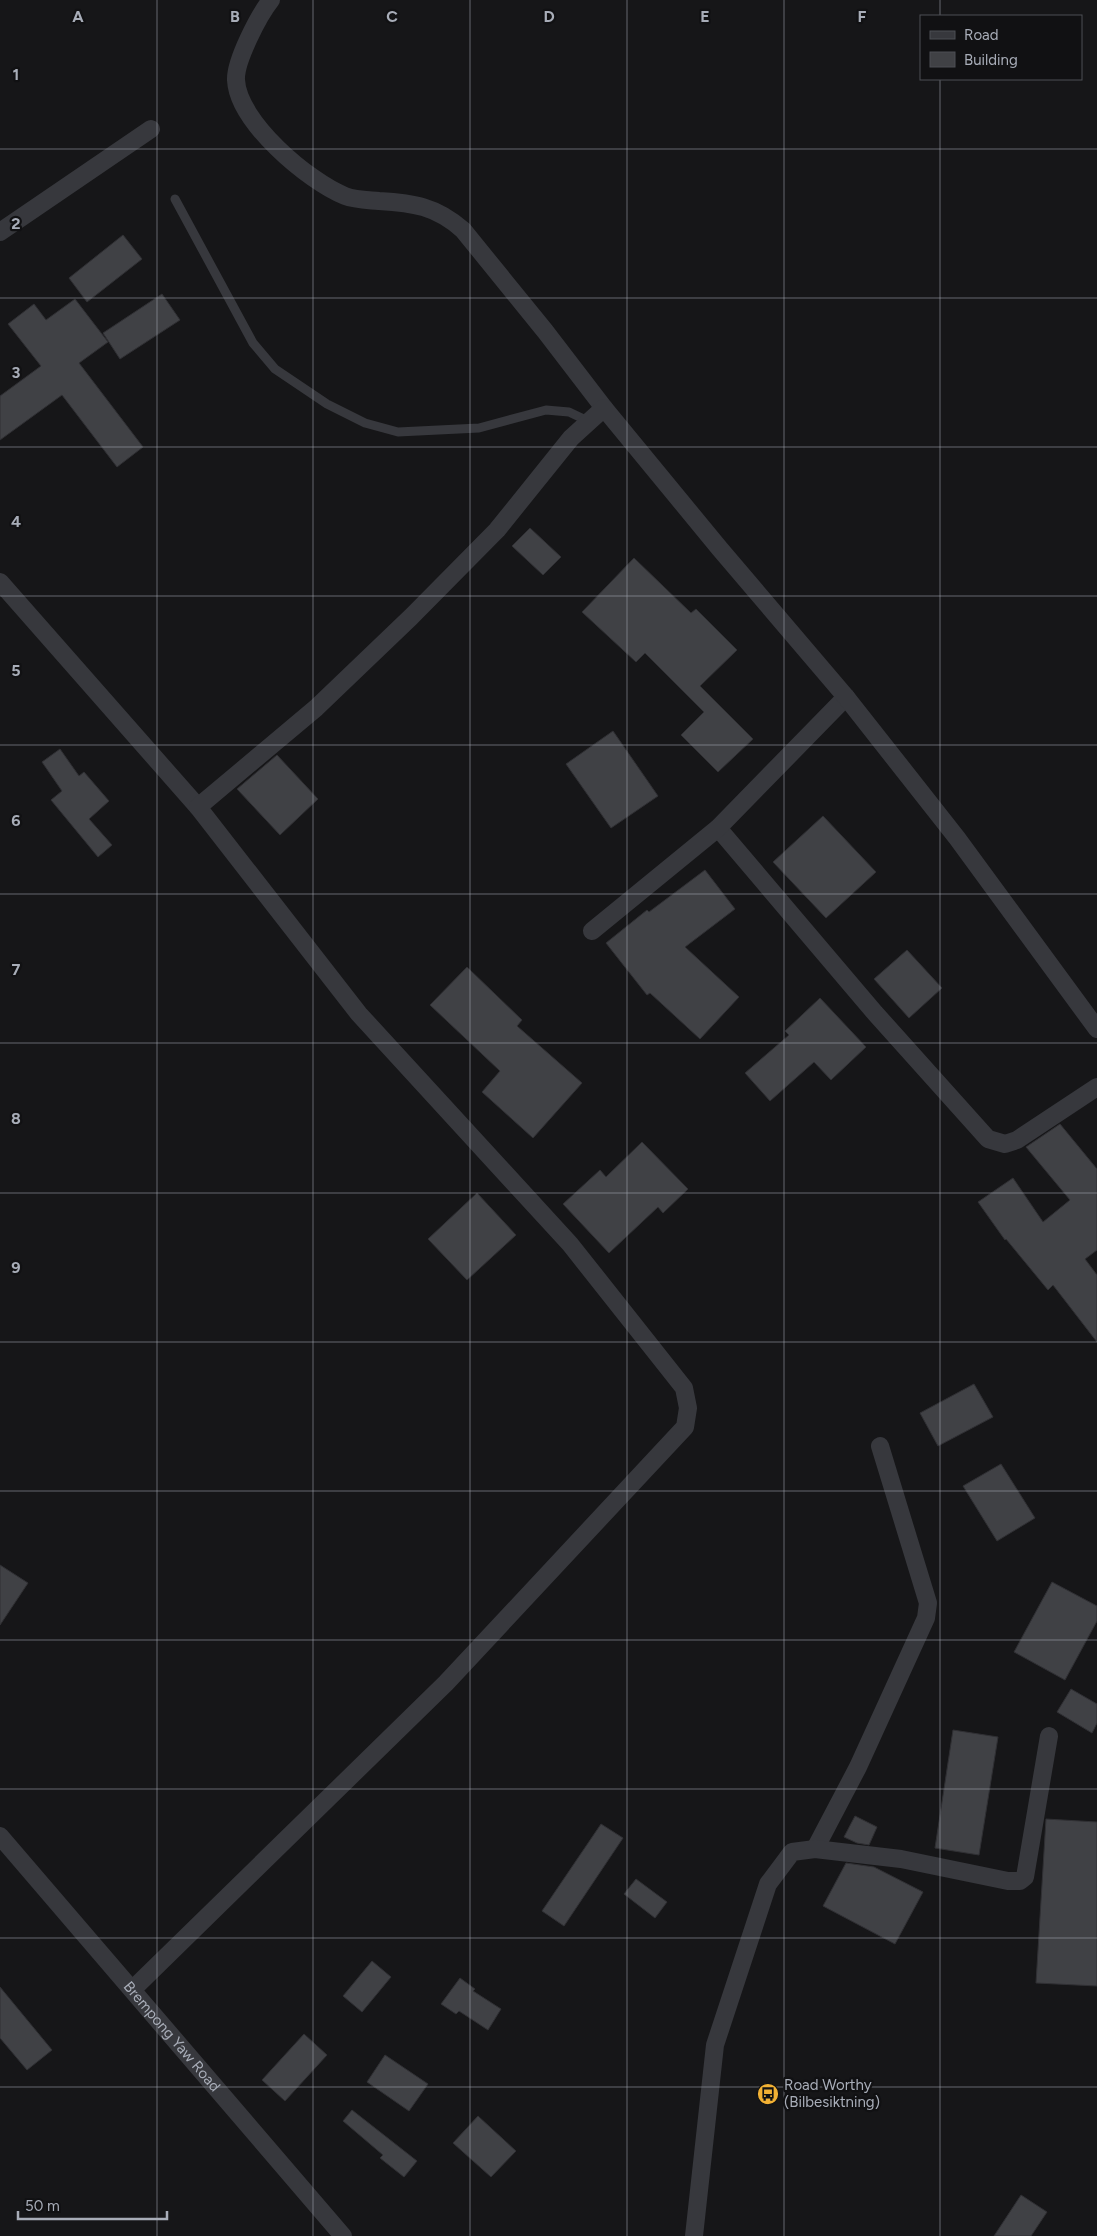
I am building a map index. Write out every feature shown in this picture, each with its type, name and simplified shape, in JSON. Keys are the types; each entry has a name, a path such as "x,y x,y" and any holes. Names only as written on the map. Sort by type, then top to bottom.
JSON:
{"street":[{"path":"271,0 244,49 236,80 241,100 262,132 297,167 346,196 414,204 449,217 463,230 545,331 604,408 720,549 846,697 957,838 1097,1029"},
{"path":"0,232 152,129"},
{"path":"198,807 316,708 411,617 497,530 571,438 604,408"},
{"path":"0,582 198,807 359,1014 570,1244 684,1388 688,1408 685,1427 446,1683 133,1989"},
{"path":"592,931 718,828 846,697"},
{"path":"718,828 875,1013 988,1139 1005,1144 1017,1140 1097,1087"},
{"path":"815,1849 858,1767 926,1618 928,1604 880,1446"},
{"path":"694,2236 715,2045 768,1884 792,1852 815,1849 901,1859 1008,1881 1020,1881 1025,1877 1049,1736"},
{"name":"Brempong Yaw Road","path":"0,1836 343,2236"}],"lane":[{"path":"175,199 253,343 275,369 327,404 365,423 398,432 479,428 546,410 569,412 588,421"}],"building":[{"path":"123,235 142,259 87,302 69,278"},
{"path":"162,294 180,320 120,359 103,333"},
{"path":"75,299 108,342 79,363 143,447 117,467 62,395 0,440 0,396 41,366 8,324 34,304 46,320"},
{"path":"530,528 561,557 543,575 512,546"},
{"path":"634,558 691,613 696,609 737,650 700,686 753,739 718,772 681,735 704,712 645,653 636,662 582,612"},
{"path":"613,731 658,796 611,828 566,764"},
{"path":"60,749 79,776 84,772 109,801 89,819 112,845 98,857 51,800 62,791 42,762"},
{"path":"277,755 318,799 280,835 237,789"},
{"path":"823,816 876,872 826,918 773,862"},
{"path":"705,870 735,909 685,947 739,997 700,1039 650,993 647,995 606,943 647,910 649,912"},
{"path":"907,950 942,988 909,1018 874,979"},
{"path":"467,967 522,1020 517,1026 582,1083 533,1138 482,1092 500,1071 430,1005"},
{"path":"820,998 866,1047 831,1080 814,1062 770,1101 745,1073 789,1035 785,1031"},
{"path":"1060,1124 1097,1169 1097,1250 1085,1259 1097,1275 1097,1342 1053,1285 1048,1290 1005,1240 978,1202 1013,1178 1043,1222 1070,1200 1026,1147"},
{"path":"642,1142 688,1189 663,1213 658,1207 609,1253 563,1204 600,1170 606,1177"},
{"path":"477,1193 516,1235 467,1280 428,1239"},
{"path":"974,1384 993,1417 938,1446 920,1413"},
{"path":"1001,1464 1035,1518 997,1541 963,1486"},
{"path":"0,1565 28,1583 0,1625"},
{"path":"1052,1582 1097,1606 1097,1621 1065,1680 1014,1652"},
{"path":"1071,1689 1097,1704 1097,1723 1092,1733 1057,1712"},
{"path":"953,1730 998,1737 979,1855 935,1848"},
{"path":"855,1816 877,1827 869,1845 857,1843 844,1837"},
{"path":"1046,1819 1097,1822 1097,1986 1036,1983"},
{"path":"601,1824 623,1838 564,1926 542,1911"},
{"path":"846,1863 874,1867 923,1892 895,1944 823,1906"},
{"path":"636,1879 667,1902 655,1918 624,1894"},
{"path":"372,1961 391,1977 362,2012 343,1996"},
{"path":"460,1978 475,1989 473,1991 501,2009 488,2030 459,2011 456,2014 441,2004"},
{"path":"0,1987 52,2050 27,2070 0,2038"},
{"path":"304,2034 327,2055 285,2101 262,2080"},
{"path":"385,2055 428,2084 409,2111 367,2082"},
{"path":"352,2110 417,2161 404,2177 380,2158 383,2155 343,2121"},
{"path":"478,2116 516,2151 491,2177 453,2143"},
{"path":"1021,2195 1047,2212 1031,2236 994,2236"}],"place":[{"name":"Road Worthy (Bilbesiktning)","path":"768,2094"}]}
